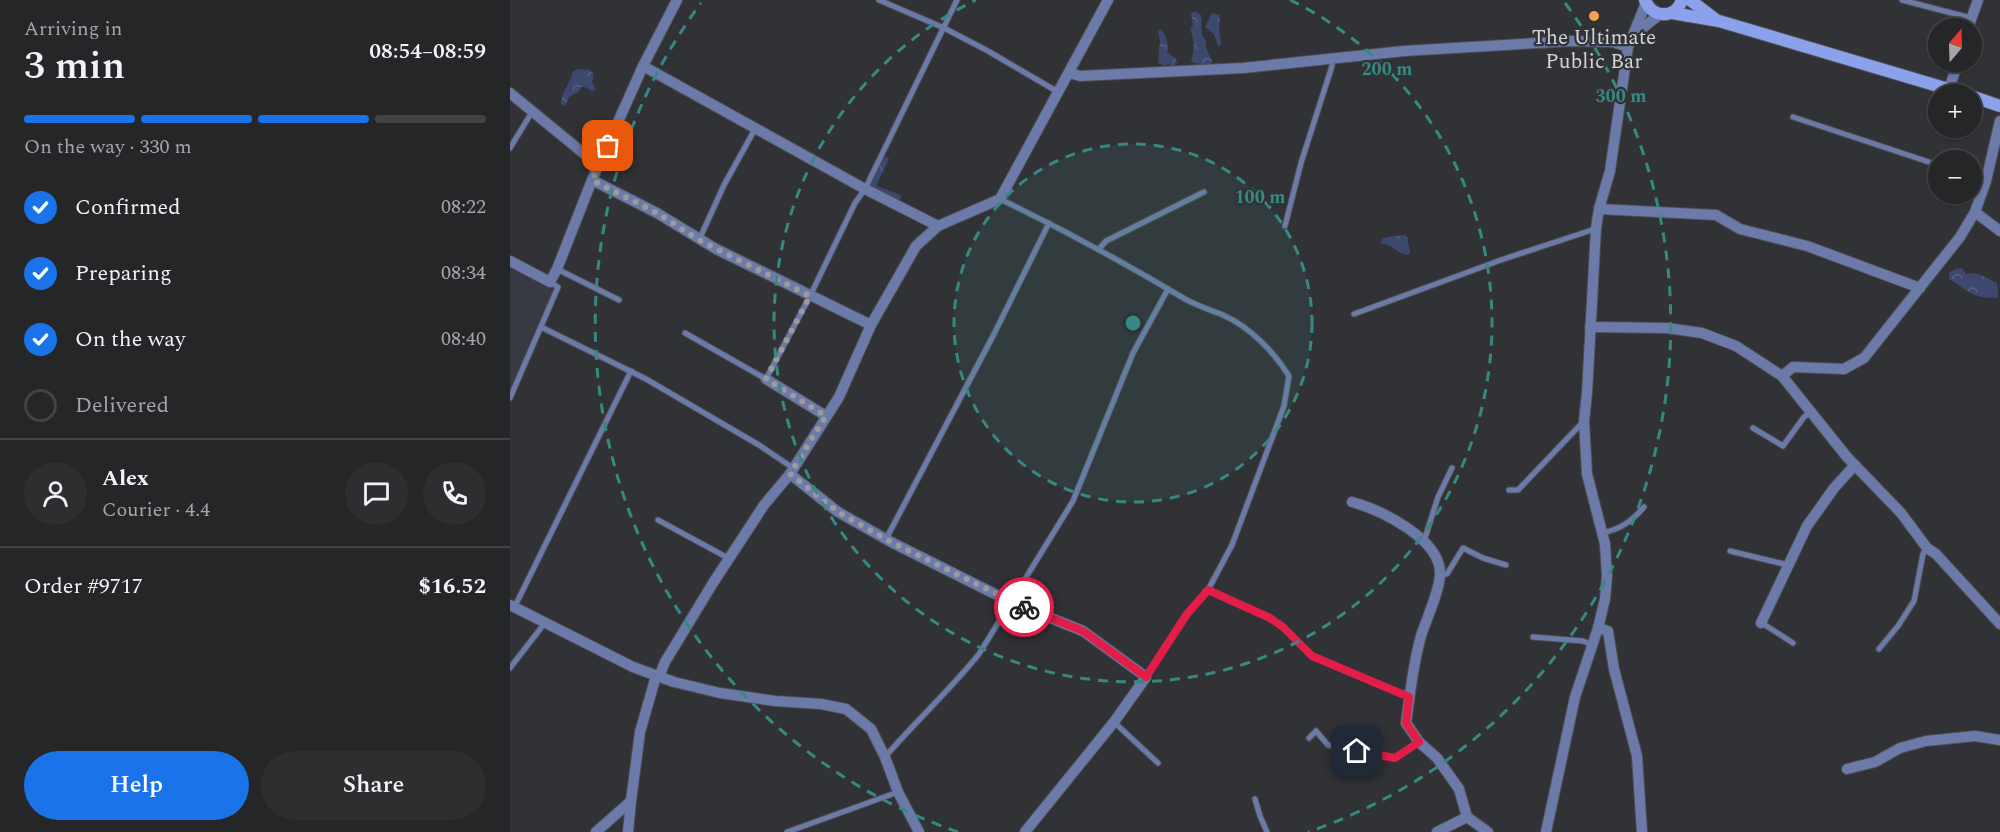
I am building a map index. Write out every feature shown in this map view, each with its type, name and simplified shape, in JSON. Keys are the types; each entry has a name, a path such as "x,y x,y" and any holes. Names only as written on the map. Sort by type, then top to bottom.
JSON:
{"main road":[{"path":"1666,14 1677,9 1682,0"},
{"path":"1690,0 1719,21"},
{"path":"1646,2 1649,9 1666,14 1719,21 1932,84"},
{"path":"1982,100 2000,106"}],"street":[{"path":"510,261 550,282 643,66 677,0"},
{"path":"628,832 640,732 657,676 665,662 764,505 791,471 838,398 871,326 898,274 916,246 938,226 1000,199 1108,0"},
{"path":"1971,18 1978,0"},
{"path":"1546,832 1575,698 1598,628 1607,576 1605,543 1587,474 1584,421 1596,228 1610,171 1628,47 1646,2"},
{"path":"1634,35 1666,14"},
{"path":"1070,73 1080,76 1243,68 1404,51 1572,41 1613,42 1628,47"},
{"path":"643,66 865,189 938,226"},
{"path":"510,93 599,166"},
{"path":"1782,376 1793,367 1844,369 1864,358 1960,237 1975,212 1986,181 2000,121"},
{"path":"592,180 657,213 699,240 871,326"},
{"path":"1599,209 1716,215 1740,229 1808,246 1920,288"},
{"path":"1975,212 2000,231"},
{"path":"1590,327 1667,328 1702,333 1736,346 1782,376 1855,465 1901,513 1927,548 1936,554 2000,624"},
{"path":"766,379 826,416"},
{"path":"1761,623 1807,526 1834,488 1855,465"},
{"path":"791,471 838,512 1011,602 1083,631 1146,677 1114,722 1026,832"},
{"path":"1352,502 1388,516 1424,541 1437,559 1440,575 1421,637 1406,723 1419,742 1437,758 1459,789 1467,817 1488,832"},
{"path":"512,606 633,667 657,676 720,693 775,701 821,704 846,709 871,729 885,757 898,792 919,832"},
{"path":"1598,628 1608,631 1614,669 1636,756 1641,832"},
{"path":"1847,770 1875,762 1900,748 1926,741 1975,736 2000,740"},
{"path":"596,832 631,801"},
{"path":"1437,832 1467,817"}],"lane":[{"path":"879,0 944,28 1059,92"},
{"path":"685,333 766,379 810,296 855,203 865,189 957,0"},
{"path":"1902,0 1954,18"},
{"path":"1285,226 1301,163 1332,66 1332,59"},
{"path":"510,148 532,112"},
{"path":"1793,117 1928,162"},
{"path":"699,240 724,185 755,129"},
{"path":"1982,180 1986,181"},
{"path":"1099,249 1106,241 1204,192"},
{"path":"1000,199 1099,249 1197,306 1224,316 1248,330 1278,359 1289,376 1284,406 1232,545 1208,590 1187,614 1146,677"},
{"path":"886,539 1050,223"},
{"path":"1354,314 1596,228"},
{"path":"557,269 619,300"},
{"path":"510,398 558,287 550,282"},
{"path":"885,757 979,654 1073,501 1133,353 1168,289"},
{"path":"541,327 631,371 759,445 791,471"},
{"path":"512,606 631,371"},
{"path":"1753,428 1784,446 1804,417 1811,412"},
{"path":"1509,490 1518,489 1584,421"},
{"path":"1424,541 1438,497 1452,468"},
{"path":"1602,533 1617,530 1627,524 1644,507"},
{"path":"658,520 730,559"},
{"path":"1440,575 1447,574 1463,548 1483,558 1506,565"},
{"path":"1879,649 1898,626 1914,601 1923,554 1927,548"},
{"path":"1730,551 1788,565"},
{"path":"1208,590 1270,618 1283,627 1312,656 1409,697"},
{"path":"1761,623 1793,643"},
{"path":"510,668 544,624"},
{"path":"1533,637 1583,641 1592,645"},
{"path":"1114,722 1158,763"},
{"path":"1309,738 1316,731 1328,745 1395,758 1419,742"},
{"path":"787,832 898,792"},
{"path":"1255,799 1267,832"}],"shaded area":[{"path":"510,268 554,290 510,393"}],"green space":[{"path":"1194,11 1201,15 1202,35 1212,61 1210,65 1194,63 1191,60 1194,44 1190,29 1193,25 1191,14"},
{"path":"1212,13 1220,15 1221,45 1218,46 1214,34 1205,27"},
{"path":"1160,29 1166,39 1167,52 1176,59 1177,63 1173,66 1158,63 1160,41 1158,31"},
{"path":"580,69 593,73 592,81 596,90 581,87 578,92 569,97 565,106 561,105 562,96 573,71"},
{"path":"882,158 889,159 876,186 901,195 900,201 868,188"},
{"path":"1404,235 1407,237 1410,252 1408,255 1381,243 1382,239"},
{"path":"1962,268 1966,274 1978,274 1997,283 1998,298 1976,295 1949,279 1949,273"}],"way so far":[{"path":"608,146 592,180 657,213 699,240 810,296 766,379 826,416 790,474 838,512 891,542 1024,607"}],"place":[{"name":"The Ultimate Public Bar","path":"1594,16"}],"route":[{"path":"1024,607 1083,631 1146,677 1187,614 1208,590 1270,618 1283,627 1312,656 1409,697 1406,723 1419,742 1395,758 1357,751"}]}
